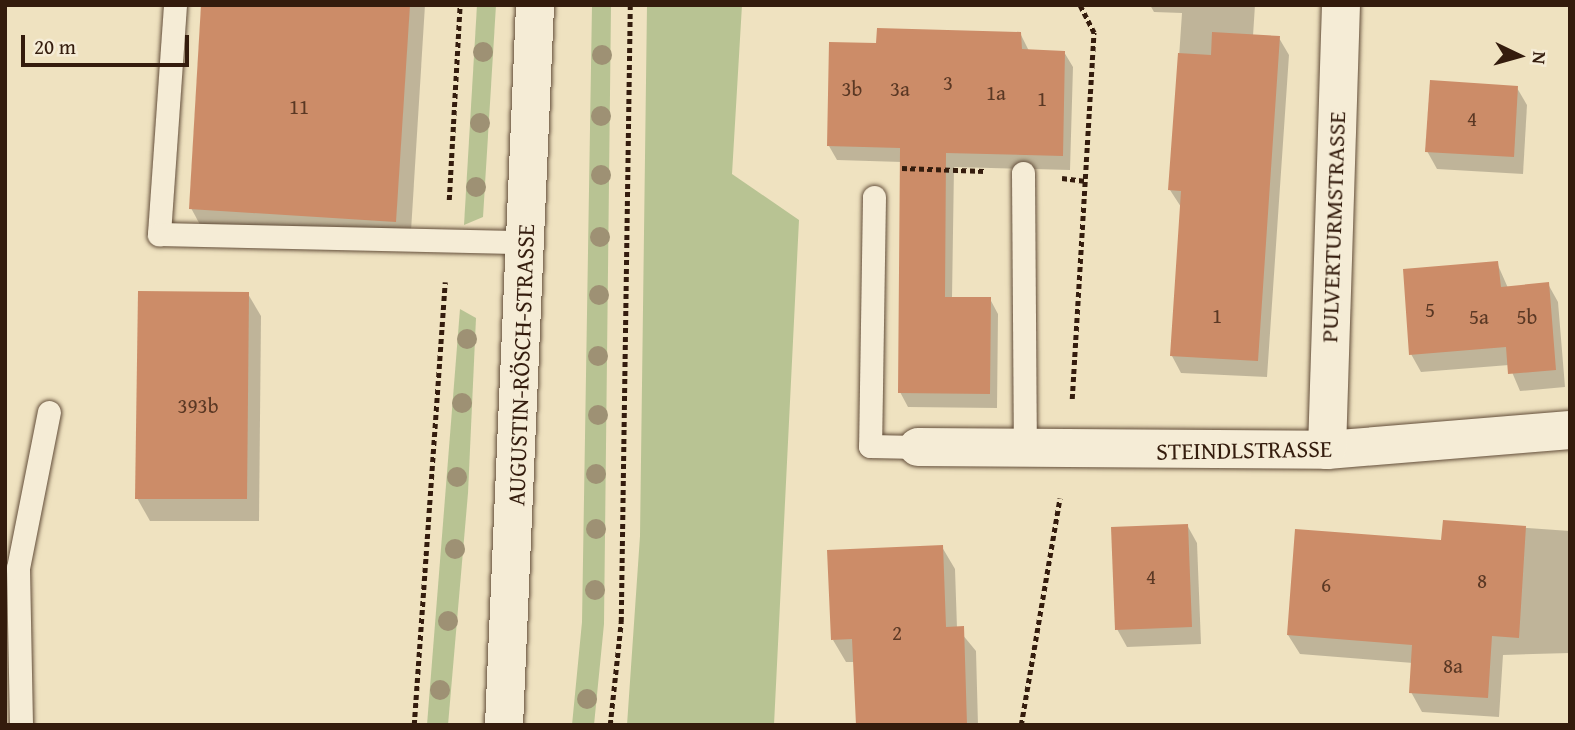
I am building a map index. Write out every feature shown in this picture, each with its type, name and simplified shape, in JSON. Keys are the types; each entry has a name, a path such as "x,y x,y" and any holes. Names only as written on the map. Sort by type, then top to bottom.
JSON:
{"street":[{"name":"AUGUSTIN-RÖSCH-STRASSE","path":"504,725 535,5"},
{"name":"PULVERTURMSTRASSE","path":"1327,450 1341,5"},
{"name":"STEINDLSTRASSE","path":"918,447 1025,451 1327,450 1570,430"}],"lane":[{"path":"175,5 159,234 525,242"},
{"path":"1023,173 1025,451"},
{"path":"874,197 870,446 918,447"},
{"path":"16,723 12,563 49,412"}],"path":[{"path":"414,725 460,5"},
{"path":"610,725 621,622 630,5"},
{"path":"1021,725 1069,451 1094,33 1080,5"},
{"path":"890,167 1023,173 1086,181"}],"green space":[{"path":"477,5 496,5 483,217 464,225"},
{"path":"592,5 611,5 604,624 594,725 572,725 582,622"},
{"path":"647,5 742,5 732,174 799,220 774,725 627,725 640,536"},
{"path":"460,309 476,318 468,493 448,725 427,725"}],"building":[{"path":"201,5 410,5 396,222 189,209"},
{"path":"877,28 1021,32 1022,49 1065,51 1063,156 946,153 945,297 991,297 990,394 898,393 900,148 827,146 829,42 876,43"},
{"path":"1212,32 1280,36 1258,361 1170,356 1181,191 1168,190 1178,53 1211,55"},
{"path":"1430,80 1518,86 1514,157 1425,152"},
{"path":"1498,261 1501,287 1549,282 1556,370 1508,374 1506,347 1409,355 1403,269"},
{"path":"138,291 249,292 247,499 135,499"},
{"path":"1443,520 1526,526 1519,638 1492,636 1488,698 1409,693 1412,645 1287,635 1295,529 1441,540"},
{"path":"1188,524 1192,627 1115,630 1111,527"},
{"path":"943,545 946,627 964,626 967,725 856,725 852,639 831,640 827,550"}]}
